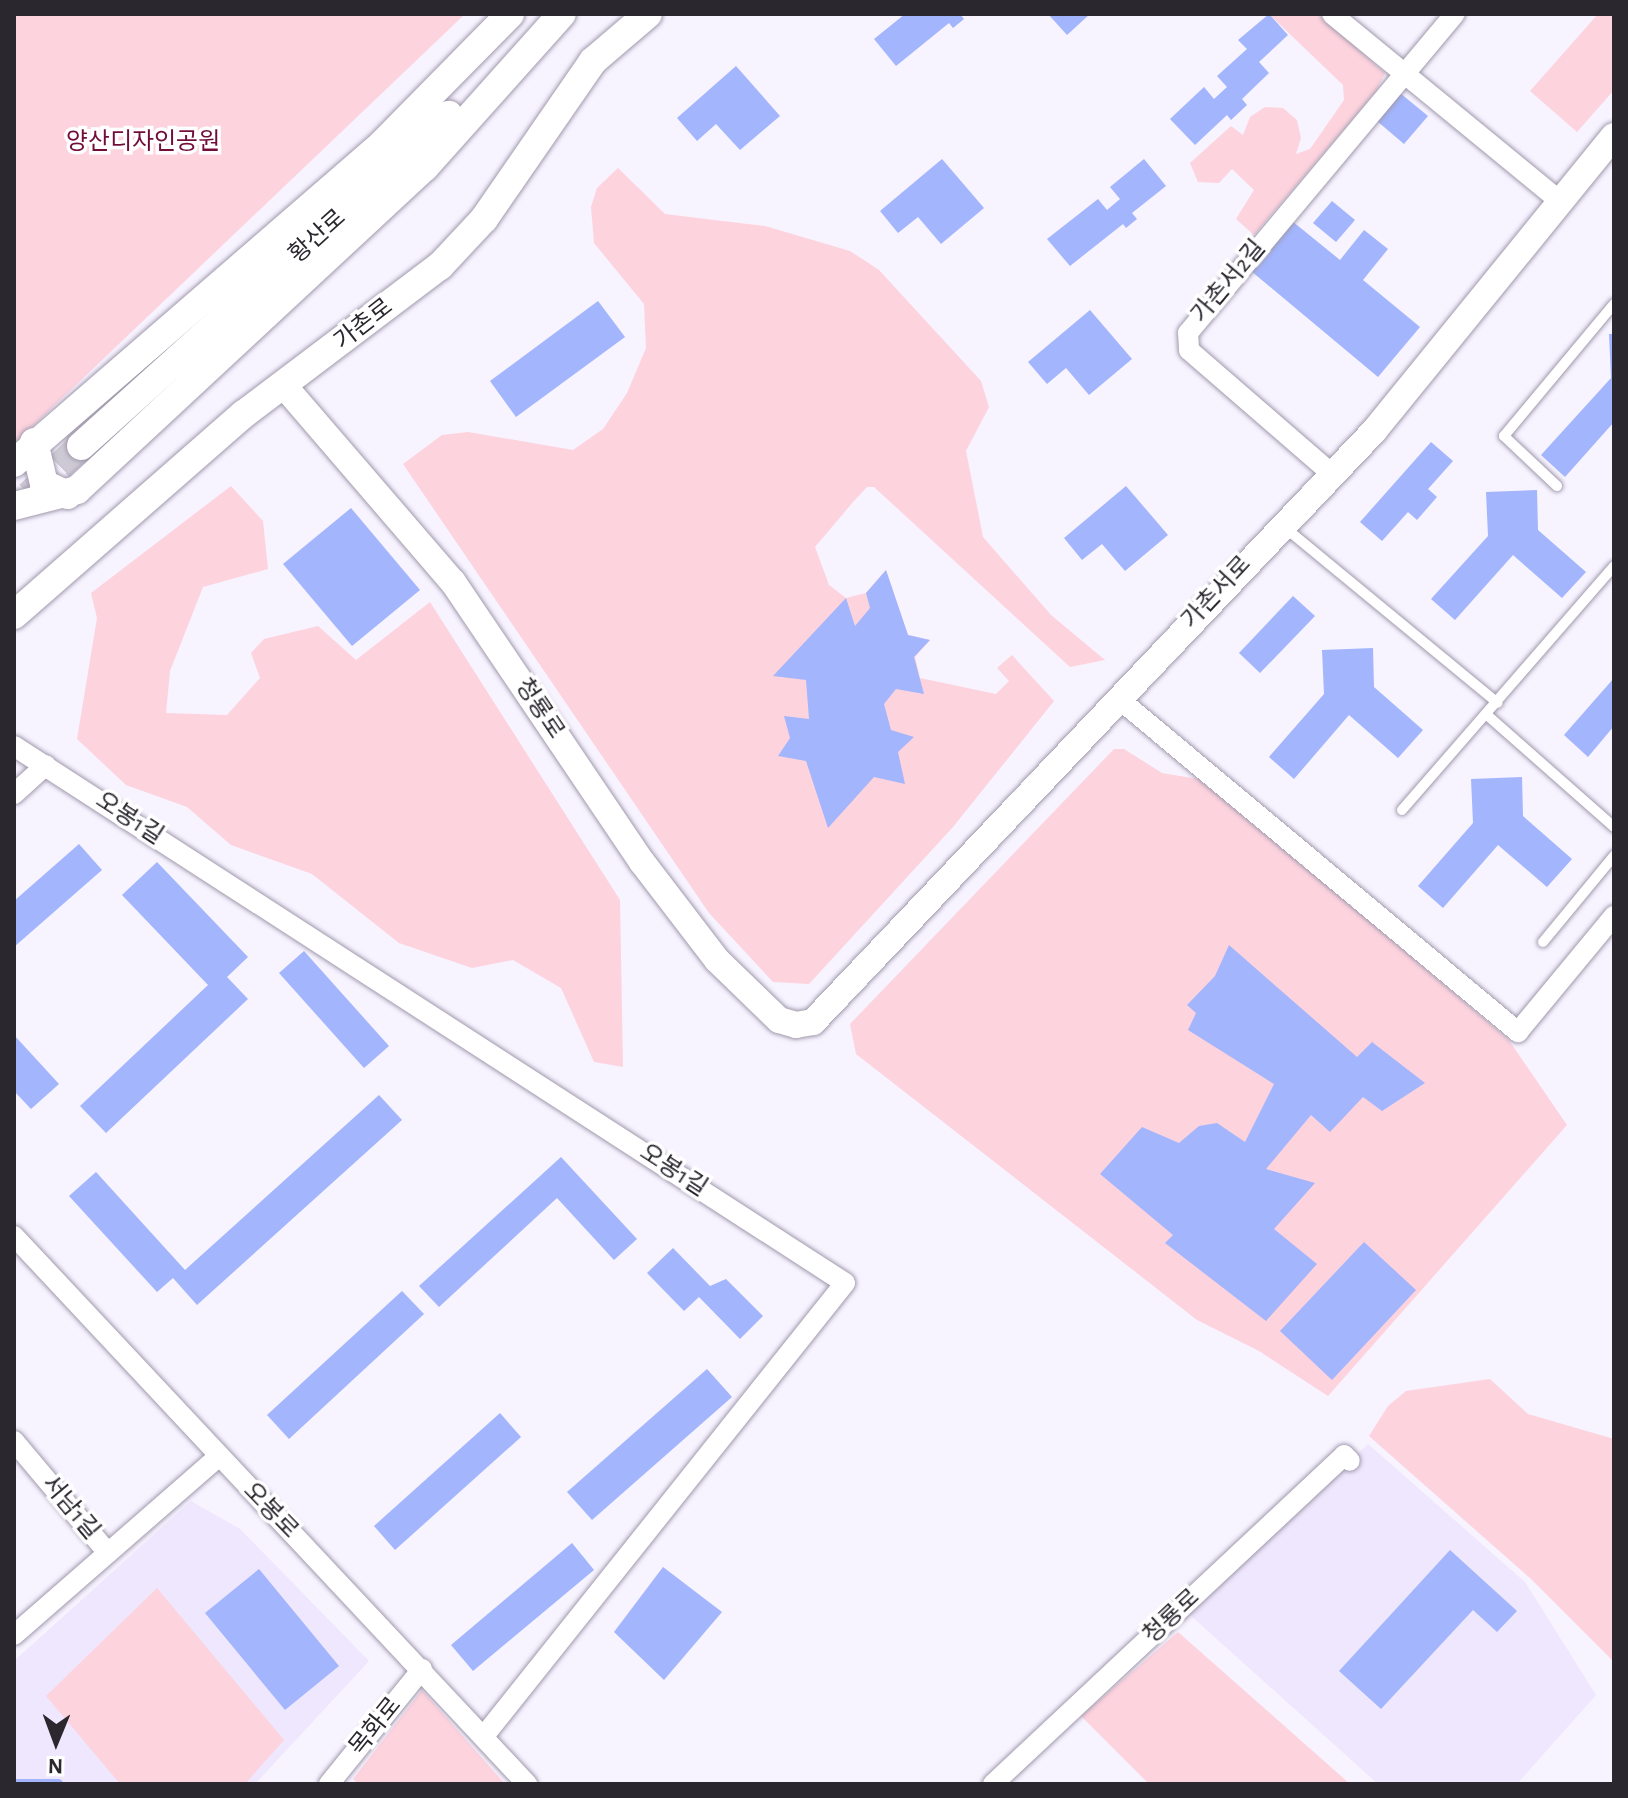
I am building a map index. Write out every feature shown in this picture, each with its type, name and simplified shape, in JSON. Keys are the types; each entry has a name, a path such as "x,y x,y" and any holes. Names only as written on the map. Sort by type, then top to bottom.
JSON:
{"main road":[{"path":"14,463 34,442 383,143 510,14"},
{"name":"황산로","path":"81,446 440,124 541,14"},
{"path":"14,506 68,495 425,167 562,14"},
{"name":"가촌로","path":"14,615 25,596 157,490 244,414 285,387 449,257 484,219 593,61 648,14"},
{"path":"34,442 44,484 68,495"}],"street":[{"path":"1332,14 1347,21 1404,73 1560,201"},
{"path":"1404,73 1455,14"},
{"name":"가촌서2길","path":"1332,474 1189,350 1186,340 1191,326 1404,73"},
{"name":"가촌서로","path":"796,1025 813,1022 839,999 1332,474 1500,282 1560,201 1614,136"},
{"name":"청룡로","path":"285,387 453,582 642,862 717,960 779,1020 796,1025"},
{"path":"1119,699 1518,1032 1614,916"},
{"name":"오봉1길","path":"14,746 845,1283 484,1736"},
{"path":"14,794 46,765"},
{"name":"오봉로","path":"15,1239 527,1784"},
{"name":"서남1길","path":"14,1441 107,1552 14,1635"},
{"name":"청룡로","path":"993,1784 1344,1455 1350,1461"},
{"path":"107,1552 218,1457"},
{"name":"목화로","path":"330,1784 422,1669"}],"lane":[{"path":"1557,486 1504,436 1614,304"},
{"path":"1282,525 1498,703"},
{"path":"1402,810 1614,566"},
{"path":"1487,715 1614,827"},
{"path":"1543,942 1614,856"}],"shaded area":[{"path":"1368,1444 1525,1582 1596,1695 1517,1784 1378,1784 1189,1614"},
{"path":"191,1501 240,1529 369,1661 255,1784 14,1784 14,1661"}],"green space":[{"name":"양산디자인공원","path":"14,14 465,14 14,444"},
{"path":"1269,14 1318,14 1385,73 1377,90 1254,235 1236,219 1254,190 1232,169 1219,183 1198,182 1190,163 1231,126 1243,135 1250,117 1265,107 1283,108 1297,120 1301,138 1296,154 1310,149 1344,100 1343,85"},
{"path":"1598,14 1614,14 1614,90 1577,132 1530,91"},
{"path":"618,168 665,214 765,226 850,251 879,270 981,381 989,407 966,451 983,537 1051,615 1105,660 1070,667 874,487 867,487 853,502 815,547 829,585 846,598 866,593 886,570 908,635 930,640 915,657 920,678 996,694 1009,681 997,668 1012,655 1054,701 953,827 809,984 773,982 709,913 403,464 442,435 468,432 573,450 603,429 627,393 646,348 644,304 594,243 591,207 597,188"},
{"path":"231,486 263,521 268,569 203,587 170,671 166,713 227,715 260,678 251,653 264,639 318,626 356,660 430,602 620,900 623,1067 594,1062 561,988 513,960 472,968 399,943 312,874 231,845 187,807 126,785 77,739 97,618 91,593"},
{"path":"1114,749 1124,749 1162,773 1204,780 1508,1039 1567,1125 1328,1396 1259,1351 1197,1320 856,1054 850,1024"},
{"path":"1490,1379 1528,1414 1614,1439 1614,1662 1531,1579 1369,1436 1388,1406 1406,1391"},
{"path":"157,1588 284,1740 245,1784 120,1784 46,1696"},
{"path":"1178,1632 1350,1784 1149,1784 1081,1716"},
{"path":"422,1690 505,1784 358,1784 353,1779"}],"building":[{"path":"905,14 960,14 964,19 953,28 949,23 896,66 874,39"},
{"path":"1048,14 1090,14 1067,35"},
{"path":"1269,14 1288,35 1259,62 1269,73 1242,99 1247,105 1231,120 1227,115 1195,145 1170,119 1204,87 1214,99 1227,87 1217,76 1247,49 1238,40"},
{"path":"736,66 780,116 740,150 716,124 697,141 677,118"},
{"path":"1400,93 1428,116 1404,144 1377,121"},
{"path":"942,159 984,208 941,244 918,217 898,233 880,211"},
{"path":"1144,159 1166,186 1132,213 1137,219 1126,228 1123,224 1070,266 1047,239 1098,199 1107,210 1120,199 1110,187"},
{"path":"1332,201 1355,220 1336,242 1313,223"},
{"path":"1292,221 1340,260 1364,230 1388,249 1363,280 1420,327 1378,377 1251,271"},
{"path":"598,301 625,337 516,417 490,381"},
{"path":"1090,310 1132,359 1089,395 1066,368 1047,384 1028,362"},
{"path":"1609,334 1614,334 1614,422 1565,477 1541,455 1611,378"},
{"path":"1431,442 1453,461 1428,489 1437,497 1417,520 1408,512 1382,541 1360,522"},
{"path":"1126,486 1168,535 1125,571 1102,544 1082,560 1064,538"},
{"path":"1537,490 1538,530 1586,572 1562,598 1513,555 1455,620 1431,599 1488,536 1486,492"},
{"path":"351,508 420,590 352,646 283,564"},
{"path":"886,570 908,635 930,640 914,657 924,694 896,689 884,704 891,730 914,737 898,752 905,784 874,777 828,828 806,761 778,756 790,738 784,716 809,719 806,680 773,676 846,598 855,626 870,608 866,593"},
{"path":"1293,596 1315,616 1260,673 1239,653"},
{"path":"1373,648 1374,687 1423,730 1398,758 1349,715 1294,779 1269,757 1324,694 1322,650"},
{"path":"1614,678 1614,726 1588,757 1564,735"},
{"path":"1522,777 1523,816 1572,859 1547,887 1498,845 1443,908 1418,886 1473,823 1471,779"},
{"path":"79,844 102,870 14,947 14,901"},
{"path":"157,862 248,957 227,977 248,999 106,1133 80,1106 208,985 122,895"},
{"path":"1229,945 1357,1057 1372,1042 1425,1083 1382,1111 1363,1097 1330,1132 1311,1115 1266,1169 1315,1183 1274,1229 1317,1264 1266,1321 1165,1243 1173,1235 1100,1174 1142,1127 1179,1143 1199,1126 1217,1123 1245,1142 1274,1084 1188,1030 1196,1013 1187,1005 1215,976"},
{"path":"304,951 389,1046 364,1068 279,973"},
{"path":"14,1035 59,1084 31,1109 14,1091"},
{"path":"379,1095 402,1120 197,1305 173,1278 157,1292 69,1196 96,1172 185,1270"},
{"path":"561,1157 637,1239 614,1260 557,1198 439,1307 419,1286"},
{"path":"1364,1242 1416,1290 1332,1380 1280,1331"},
{"path":"673,1248 710,1286 726,1279 763,1316 740,1339 699,1297 684,1311 647,1273"},
{"path":"402,1291 424,1314 289,1439 267,1415"},
{"path":"707,1369 732,1397 592,1520 567,1492"},
{"path":"500,1413 521,1437 395,1550 374,1526"},
{"path":"572,1543 594,1570 473,1671 451,1645"},
{"path":"1450,1550 1517,1611 1497,1632 1473,1610 1381,1709 1339,1671"},
{"path":"663,1567 722,1612 664,1680 614,1632"},
{"path":"259,1569 339,1666 285,1710 205,1613"},
{"path":"14,1779 60,1779 65,1784 14,1784"}],"tunnel":[{"path":"29,495 81,446"}]}
